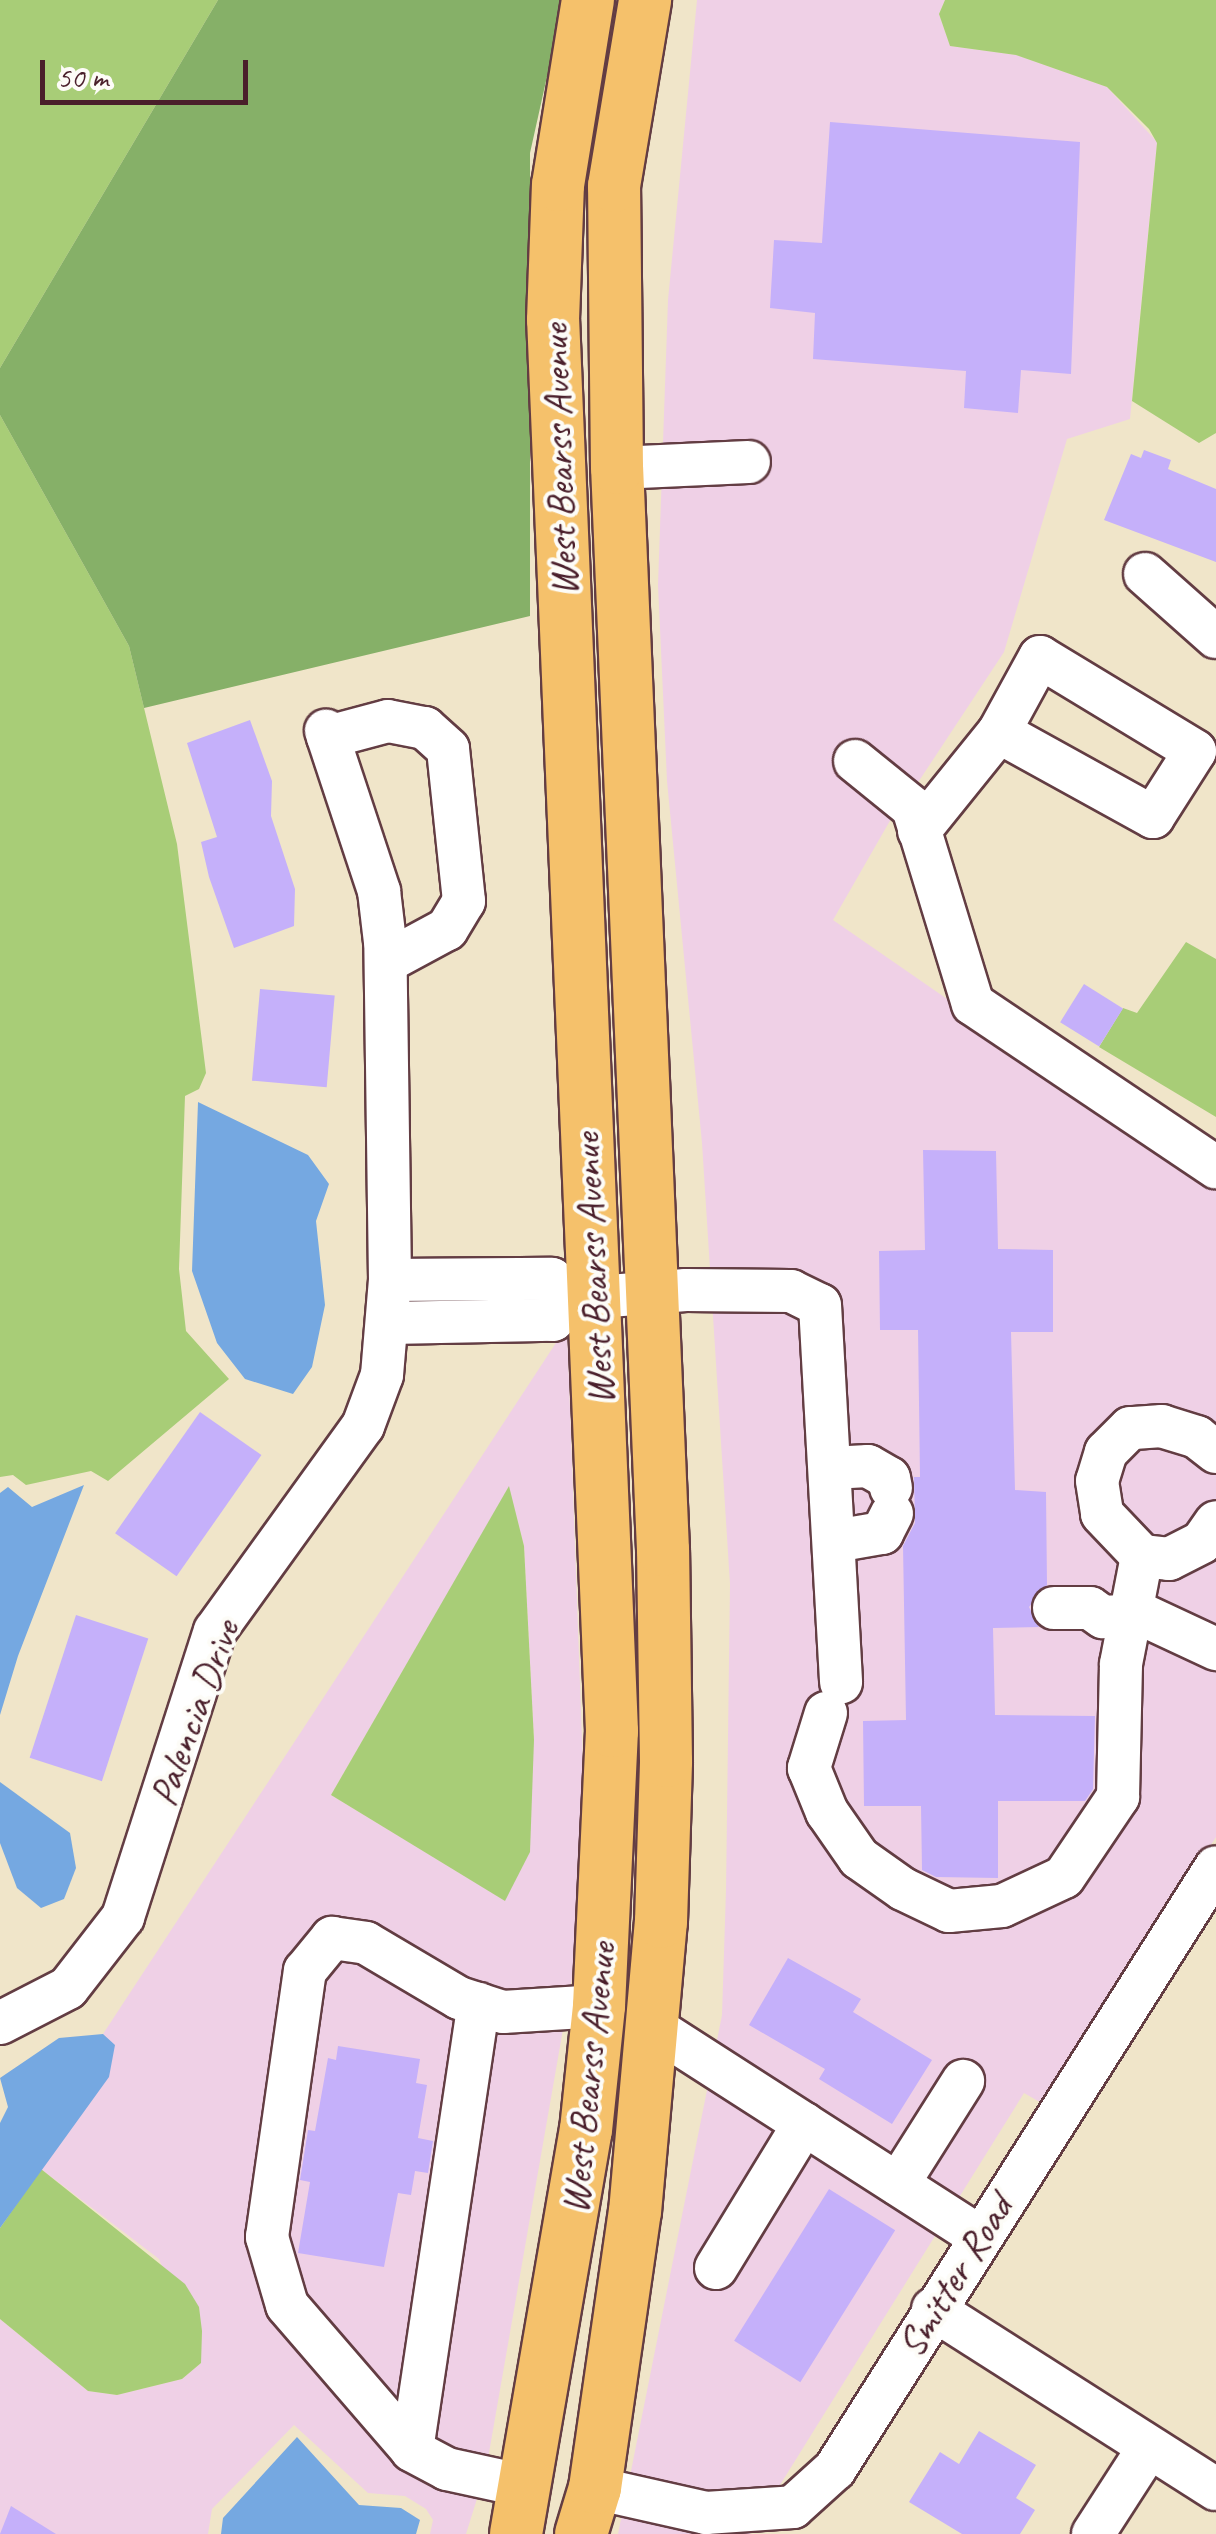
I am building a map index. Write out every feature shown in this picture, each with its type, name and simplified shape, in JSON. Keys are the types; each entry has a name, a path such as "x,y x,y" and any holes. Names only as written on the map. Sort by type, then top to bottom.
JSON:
{"main road":[{"name":"West Bearss Avenue","path":"527,2518 581,2167 599,2006 612,1622 583,1299 553,320 558,185 588,0"},
{"name":"West Bearss Avenue","path":"588,2511 627,2282 653,2027 666,1762 617,468 614,186 644,0"},
{"path":"558,185 574,226 578,428 617,468"},
{"path":"581,2167 593,2184 597,2221 566,2430 588,2511"}],"street":[{"path":"617,468 749,462"},
{"path":"1145,574 1216,636"},
{"name":"Palencia Drive","path":"0,2023 68,1988 122,1917 216,1631 363,1426 382,1375 390,1324 386,962 379,890 327,734 388,721 425,728 448,749 464,901 447,929 386,962"},
{"path":"919,831 998,732"},
{"path":"854,761 912,808 972,1004 1216,1167"},
{"path":"390,1280 552,1279 583,1299"},
{"path":"390,1324 553,1320 583,1299 651,1294 791,1291 820,1305 835,1541 834,1698 809,1768 827,1812 859,1858 949,1911 1002,1906 1064,1877 1118,1797 1127,1616 1142,1556"},
{"path":"1216,1452 1197,1437 1162,1426 1130,1428 1106,1452 1097,1480 1102,1514 1142,1556 1169,1559 1202,1542 1216,1522"},
{"path":"831,1468 868,1466 889,1478 891,1501 882,1532 835,1541"},
{"path":"1054,1608 1127,1616 1184,1630 1216,1649"},
{"name":"Smitter Road","path":"588,2511 706,2512 793,2507 834,2469 1216,1867"},
{"path":"527,2518 412,2450 287,2306 267,2237 305,1971 332,1938 366,1943 479,2004 503,2012 599,2006"},
{"path":"412,2450 479,2004"},
{"path":"653,2027 979,2236"},
{"path":"898,2184 962,2082"},
{"path":"716,2268 804,2124"},
{"path":"933,2309 1216,2489"},
{"path":"1093,2534 1149,2447"}],"shaded area":[{"path":"697,0 945,0 939,14 950,46 1016,55 1107,87 1157,142 1130,419 1067,439 1004,652 913,790 852,740 833,761 895,812 833,920 1216,1185 1216,1837 1045,2105 1024,2093 775,2493 705,2497 629,2481 722,2015 726,1890 730,1584 702,1143 667,781 658,585 668,300"},
{"path":"567,1326 583,1767 573,1972 486,2470 466,2534 430,2534 433,2520 426,2509 405,2496 368,2493 294,2425 212,2509 208,2534 0,2534 0,2319 88,2391 117,2395 182,2379 201,2363 159,2259 41,2169 114,2045 103,2034","holes":["509,1488 524,1546 534,1740 504,1900 331,1795"]},
{"path":"623,2509 756,2525 750,2534 618,2534"}],"green space":[{"path":"0,0 218,0 0,368"},
{"path":"218,0 564,0 530,153 530,616 144,708 129,646 0,415 0,368"},
{"path":"945,0 1216,0 1216,433 1199,443 1132,401 1157,143 1149,129 1107,87 1016,55 950,46 939,14"},
{"path":"0,415 129,646 177,844 206,1073 199,1089 185,1096 179,1269 186,1331 229,1379 108,1481 91,1471 26,1485 13,1475 0,1477"},
{"path":"1186,942 1216,959 1216,1117 1099,1047 1123,1008 1137,1013"},
{"path":"509,1486 524,1546 534,1740 530,1852 505,1901 331,1795"},
{"path":"41,2169 185,2284 199,2307 201,2363 182,2379 117,2395 88,2391 0,2319 0,2228"}],"water":[{"path":"198,1102 308,1155 329,1184 316,1221 325,1305 312,1367 293,1394 245,1379 217,1343 192,1271"},
{"path":"84,1485 18,1656 0,1715 0,1493 8,1487 32,1507"},
{"path":"0,1782 70,1833 76,1868 64,1899 41,1908 17,1888 0,1843"},
{"path":"103,2034 115,2045 109,2077 0,2228 0,2123 8,2107 0,2078 59,2038"},
{"path":"297,2437 359,2505 401,2508 420,2520 416,2534 221,2534 223,2518"}],"building":[{"path":"830,122 1080,142 1071,374 1021,370 1018,413 964,408 966,371 813,359 815,313 770,308 774,240 822,243"},
{"path":"1144,450 1171,460 1168,469 1216,489 1216,562 1104,520 1131,454 1141,458"},
{"path":"250,720 272,781 271,816 295,889 294,926 234,948 209,877 201,842 217,837 187,743"},
{"path":"1084,984 1123,1008 1099,1047 1060,1022"},
{"path":"260,989 335,996 327,1087 252,1081"},
{"path":"923,1150 996,1151 998,1249 1053,1250 1053,1332 1011,1332 1015,1490 1046,1492 1047,1585 1029,1607 1039,1627 993,1628 995,1715 1095,1716 1093,1789 1085,1801 998,1801 998,1878 936,1877 922,1870 921,1806 864,1806 863,1721 906,1720 903,1546 915,1523 914,1477 920,1477 918,1330 880,1330 879,1251 925,1250"},
{"path":"200,1412 261,1455 177,1576 115,1533"},
{"path":"76,1615 148,1638 102,1781 30,1758"},
{"path":"788,1958 861,1999 853,2012 932,2060 892,2124 819,2079 825,2069 749,2025"},
{"path":"338,2046 420,2059 416,2083 427,2085 418,2138 433,2141 428,2173 415,2171 411,2195 398,2193 384,2267 298,2253 310,2182 300,2180 308,2130 315,2131 328,2058 336,2060"},
{"path":"829,2189 895,2230 800,2382 734,2341"},
{"path":"979,2431 1036,2465 1016,2498 1035,2510 1020,2534 962,2534 909,2502 940,2452 959,2464"},
{"path":"11,2506 56,2534 0,2534"}]}
